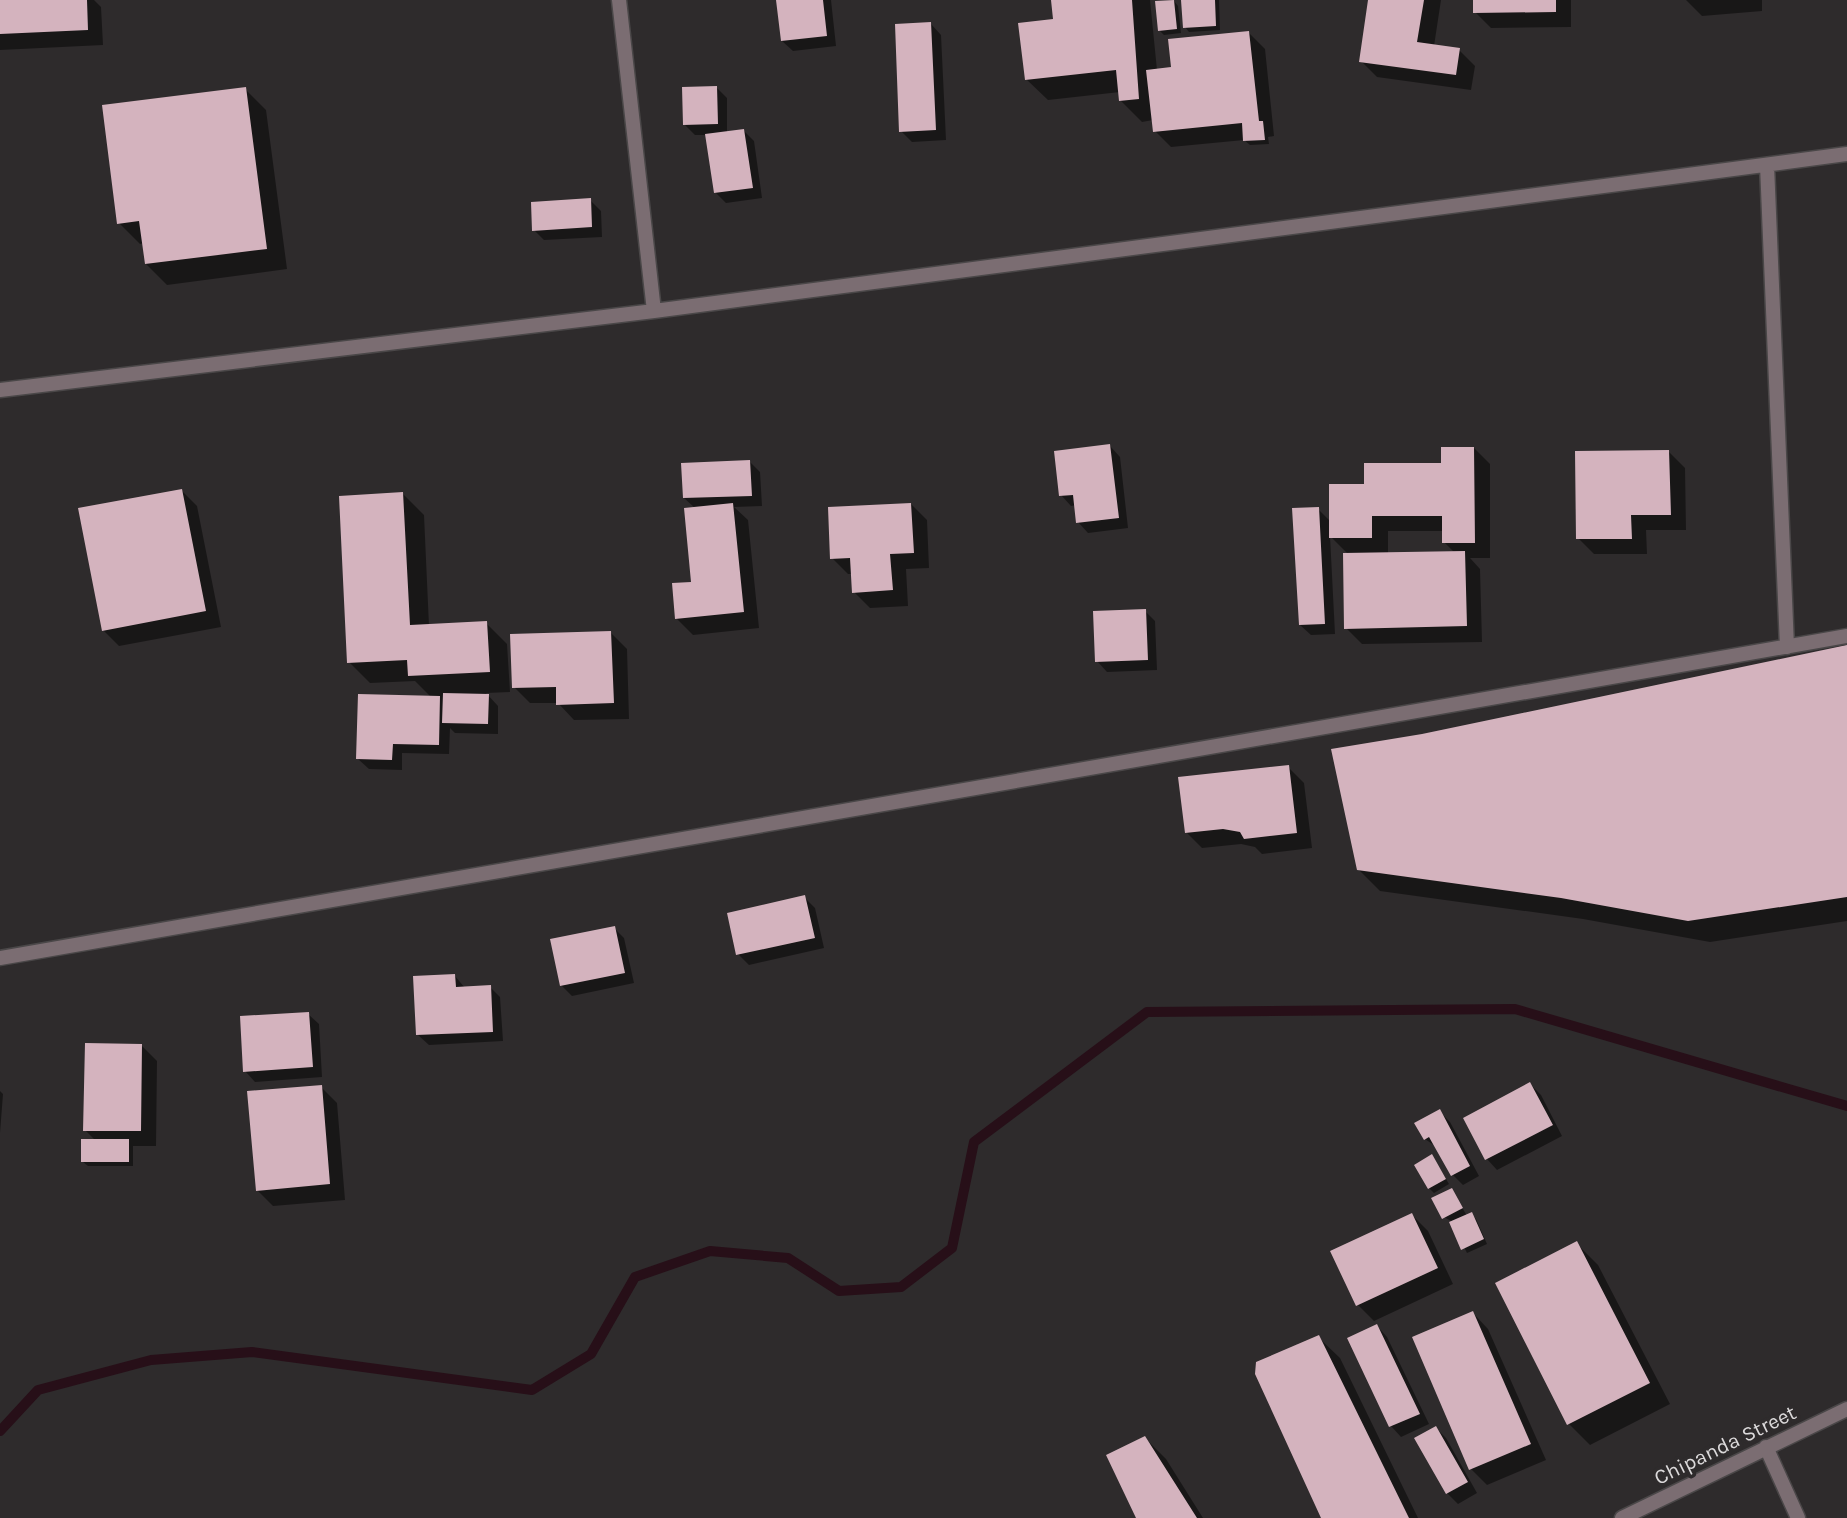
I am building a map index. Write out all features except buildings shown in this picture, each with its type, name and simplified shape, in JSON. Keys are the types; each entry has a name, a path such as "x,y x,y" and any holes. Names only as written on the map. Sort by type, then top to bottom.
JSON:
{"street":[{"path":"619,0 654,311"},
{"path":"0,390 654,311 1847,154"},
{"path":"1767,165 1787,647"},
{"path":"0,958 1847,636"},
{"name":"Chipanda Street","path":"1622,1518 1847,1409"},
{"path":"1766,1447 1798,1518"}],"waterway":[{"path":"0,1431 38,1390 151,1360 252,1352 532,1390 591,1354 635,1277 710,1251 788,1258 839,1291 901,1287 952,1248 974,1142 1147,1012 1515,1009 1847,1106"}]}
